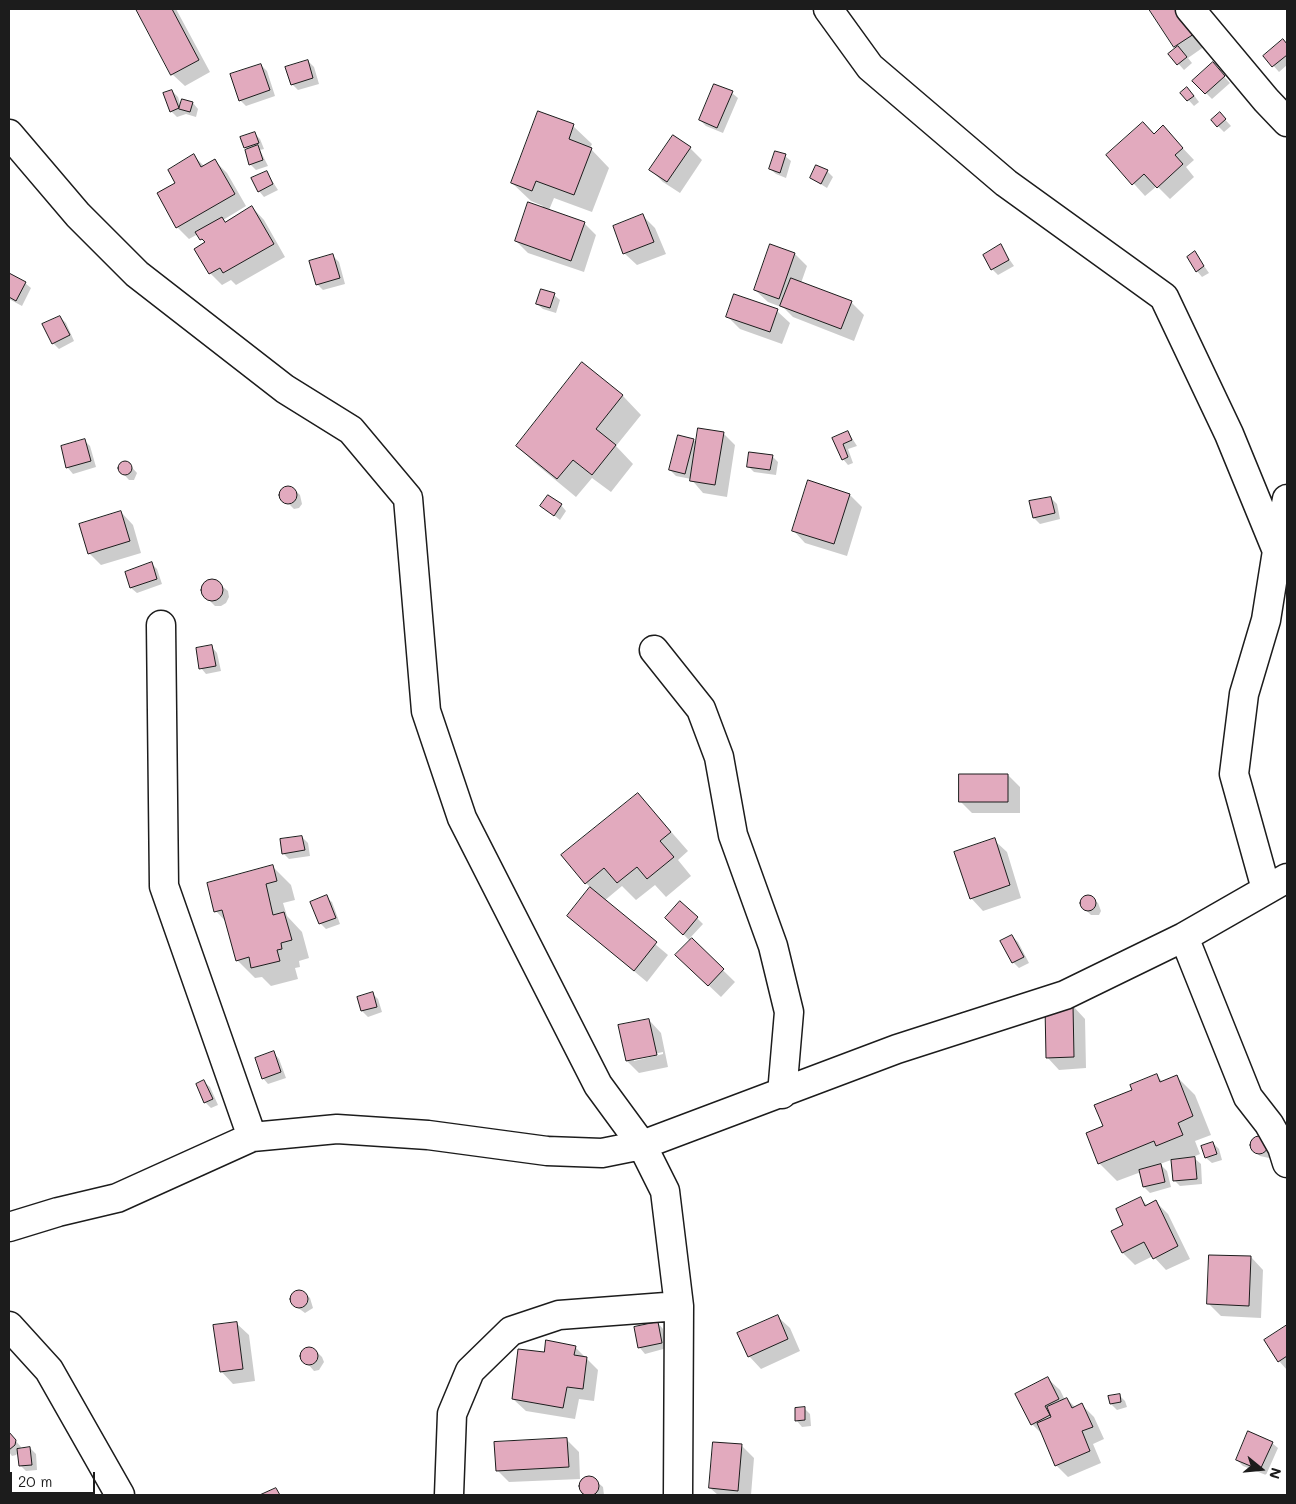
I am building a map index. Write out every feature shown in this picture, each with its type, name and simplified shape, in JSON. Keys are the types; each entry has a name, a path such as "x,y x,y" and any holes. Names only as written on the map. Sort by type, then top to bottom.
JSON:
{"street":[{"path":"828,9 870,67 878,74 1006,183 1164,298 1230,434 1277,551"},
{"path":"1190,9 1266,100 1287,122"},
{"path":"9,134 78,215 137,274 285,389 351,430 408,498 426,711 462,818 598,1085 642,1145 665,1191 679,1306 678,1495"},
{"path":"9,1227 58,1212 117,1198 252,1137 336,1129 428,1134 547,1151 602,1153 642,1145 782,1094 897,1049 1065,995 1184,937 1277,884 1234,774 1244,694 1266,620 1287,499"},
{"path":"161,625 164,886 252,1137"},
{"path":"654,650 701,709 719,757 733,835 773,946 789,1012 782,1094"},
{"path":"1184,937 1248,1098 1269,1124 1282,1147 1287,1163"},
{"path":"449,1495 452,1414 470,1371 511,1332 559,1315 679,1306"},
{"path":"9,1326 49,1370 120,1495"}],"building":[{"path":"136,9 172,9 199,60 171,75"},
{"path":"1149,9 1182,9 1197,32 1174,47"},
{"path":"1283,39 1287,44 1287,55 1272,67 1263,56"},
{"path":"1178,46 1187,57 1177,65 1168,54"},
{"path":"308,60 313,78 291,85 285,67"},
{"path":"1213,62 1225,76 1205,94 1192,81"},
{"path":"261,64 270,90 239,101 230,74"},
{"path":"714,84 733,91 717,128 699,120"},
{"path":"1187,87 1194,96 1187,101 1180,93"},
{"path":"172,90 179,108 170,112 163,93"},
{"path":"182,99 193,102 190,112 179,109"},
{"path":"538,111 574,124 569,139 592,148 574,195 536,181 532,191 511,183"},
{"path":"1220,112 1226,119 1217,127 1211,120"},
{"path":"1143,122 1154,134 1163,125 1183,148 1175,155 1183,164 1157,188 1144,174 1132,185 1106,155"},
{"path":"255,132 259,143 244,148 240,137"},
{"path":"673,135 691,147 667,182 649,170"},
{"path":"258,145 263,160 249,165 245,150"},
{"path":"775,151 786,154 780,173 769,169"},
{"path":"194,154 201,167 215,159 235,194 176,228 157,193 175,183 168,170"},
{"path":"816,165 828,170 821,184 810,178"},
{"path":"267,171 273,184 258,192 251,178"},
{"path":"528,202 585,222 571,261 515,241"},
{"path":"252,206 274,244 223,273 220,268 209,274 194,249 205,242 202,239 200,240 195,232 222,217 225,222"},
{"path":"643,214 654,242 623,254 613,226"},
{"path":"770,244 795,253 779,299 754,290"},
{"path":"1001,244 1009,260 991,270 983,255"},
{"path":"1195,251 1204,266 1196,272 1187,257"},
{"path":"333,254 340,278 316,285 309,261"},
{"path":"9,273 26,282 16,301 9,297"},
{"path":"791,278 852,301 841,329 780,306"},
{"path":"541,289 555,293 550,308 536,304"},
{"path":"734,294 778,309 770,332 726,317"},
{"path":"60,316 70,335 52,344 42,324"},
{"path":"582,362 623,395 596,429 616,445 592,475 573,460 557,479 516,446"},
{"path":"698,428 724,432 715,485 690,481"},
{"path":"848,431 852,440 843,444 848,457 842,460 832,438"},
{"path":"678,435 694,439 685,474 669,470"},
{"path":"85,439 91,461 66,468 61,446"},
{"path":"749,452 773,455 770,470 747,467"},
{"path":"125,461 130,463 132,468 130,473 125,475 120,473 118,468 120,463"},
{"path":"808,480 850,494 834,544 792,531"},
{"path":"288,486 294,489 297,495 294,501 288,504 282,501 279,495 282,489"},
{"path":"548,495 562,504 554,516 540,506"},
{"path":"1051,497 1055,513 1033,518 1029,501"},
{"path":"121,511 130,541 88,554 79,524"},
{"path":"152,562 157,579 130,588 125,572"},
{"path":"212,579 220,582 223,590 220,598 212,601 204,598 201,590 204,582"},
{"path":"212,645 216,666 199,669 196,648"},
{"path":"959,774 1008,774 1008,802 959,802"},
{"path":"638,793 671,832 660,841 674,857 647,879 637,867 617,883 604,868 585,884 561,855"},
{"path":"302,836 305,850 282,854 280,839"},
{"path":"995,838 1010,885 970,899 954,852"},
{"path":"273,865 277,881 266,884 273,915 284,912 292,940 281,943 282,949 277,950 280,961 251,968 249,957 236,961 222,910 214,912 207,883"},
{"path":"590,887 657,942 634,971 567,916"},
{"path":"327,895 336,918 319,924 310,902"},
{"path":"1088,895 1094,897 1096,903 1094,909 1088,911 1082,909 1080,903 1082,897"},
{"path":"680,901 698,917 683,935 665,918"},
{"path":"1012,935 1024,957 1012,963 1000,941"},
{"path":"692,938 724,969 708,986 675,955"},
{"path":"373,992 377,1007 361,1011 357,997"},
{"path":"1073,1005 1074,1057 1046,1058 1045,1006"},
{"path":"649,1019 657,1055 626,1061 618,1025"},
{"path":"274,1051 281,1072 262,1079 255,1058"},
{"path":"1157,1074 1160,1082 1177,1075 1193,1116 1178,1123 1183,1135 1156,1146 1154,1141 1098,1164 1086,1133 1103,1126 1094,1105 1132,1090 1130,1085"},
{"path":"204,1080 213,1099 204,1103 196,1084"},
{"path":"1259,1136 1265,1139 1268,1145 1265,1151 1259,1154 1253,1151 1250,1145 1253,1139"},
{"path":"1213,1142 1217,1154 1205,1158 1201,1146"},
{"path":"1195,1157 1197,1179 1173,1181 1171,1160"},
{"path":"1161,1164 1165,1182 1143,1187 1139,1170"},
{"path":"1141,1197 1145,1206 1156,1200 1178,1246 1153,1259 1144,1242 1122,1253 1111,1231 1123,1225 1116,1209"},
{"path":"1209,1255 1251,1256 1249,1306 1207,1304"},
{"path":"299,1290 305,1293 308,1299 305,1305 299,1308 293,1305 290,1299 293,1293"},
{"path":"778,1315 788,1339 748,1357 737,1333"},
{"path":"237,1322 243,1369 220,1372 213,1325"},
{"path":"658,1322 662,1343 638,1348 634,1327"},
{"path":"1287,1325 1287,1356 1278,1362 1264,1340"},
{"path":"546,1340 576,1346 574,1355 587,1357 583,1389 567,1387 563,1408 512,1399 518,1349 544,1352"},
{"path":"305,1347 313,1347 318,1352 316,1363 305,1365 300,1360 300,1352"},
{"path":"1048,1377 1059,1399 1045,1406 1050,1415 1031,1425 1015,1394"},
{"path":"1120,1394 1121,1402 1110,1404 1108,1396"},
{"path":"1067,1398 1072,1408 1082,1403 1093,1427 1082,1431 1090,1451 1055,1466 1037,1423 1051,1417 1047,1407"},
{"path":"805,1407 805,1420 795,1421 795,1408"},
{"path":"1248,1431 1273,1442 1260,1470 1236,1460"},
{"path":"9,1432 16,1440 15,1445 9,1450"},
{"path":"567,1438 569,1467 496,1471 494,1442"},
{"path":"713,1442 742,1444 738,1491 709,1488"},
{"path":"30,1447 32,1465 19,1466 17,1449"},
{"path":"585,1476 593,1476 599,1482 599,1490 593,1496 585,1496 579,1490 579,1482"},
{"path":"276,1488 280,1495 260,1495"}]}
